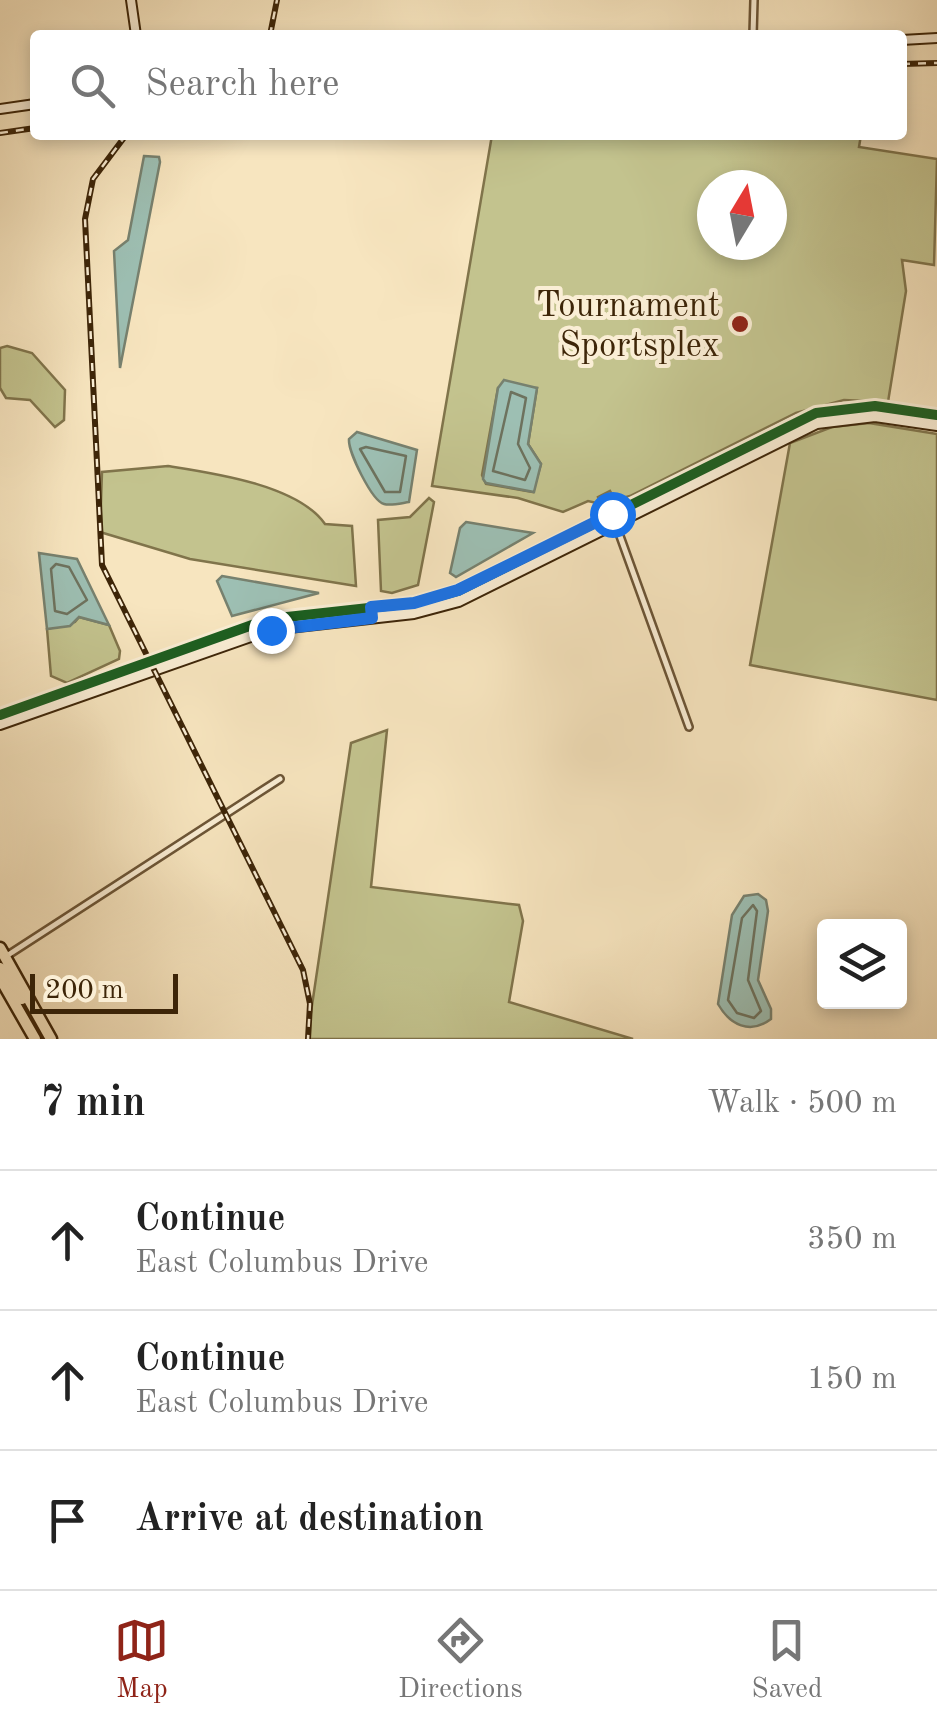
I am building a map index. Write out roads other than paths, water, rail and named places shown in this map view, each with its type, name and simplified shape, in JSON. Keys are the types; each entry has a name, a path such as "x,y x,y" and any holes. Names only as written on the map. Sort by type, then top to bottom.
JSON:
{"main road":[{"path":"1,957 50,1037"},
{"path":"0,978 35,1039"}],"street":[{"path":"131,0 135,30"},
{"path":"753,30 754,0"},
{"path":"907,40 937,38"},
{"path":"0,109 30,105"},
{"path":"0,715 269,619 414,603 458,590 816,413 875,406 937,415"},
{"path":"0,726 271,630 414,614 460,602 817,424 875,417 937,426"},
{"path":"612,514 689,727"},
{"path":"371,607 372,618"},
{"path":"42,700 46,710"},
{"path":"1,957 280,779"}],"water":[{"path":"144,156 159,157 160,162 120,368 114,251 128,240"},
{"path":"504,380 537,388 528,444 541,464 534,492 486,483 483,479 498,388"},
{"path":"357,432 417,450 409,502 384,504 373,494 352,454 349,439"},
{"path":"466,522 533,533 456,577 450,573 460,528"},
{"path":"39,553 77,559 109,625 79,617 70,626 47,629"},
{"path":"222,576 319,593 232,616 217,581"},
{"path":"758,894 766,900 768,911 758,980 771,1009 771,1019 748,1027 728,1017 718,1004 732,915 744,896"}],"railway":[{"path":"271,30 277,0"},
{"path":"907,64 937,63"},
{"path":"0,133 30,129"},
{"path":"122,140 93,179 85,219 102,565 303,970 310,1004 308,1039"}],"place":[{"name":"Tournament Sportsplex","path":"740,324"}]}
